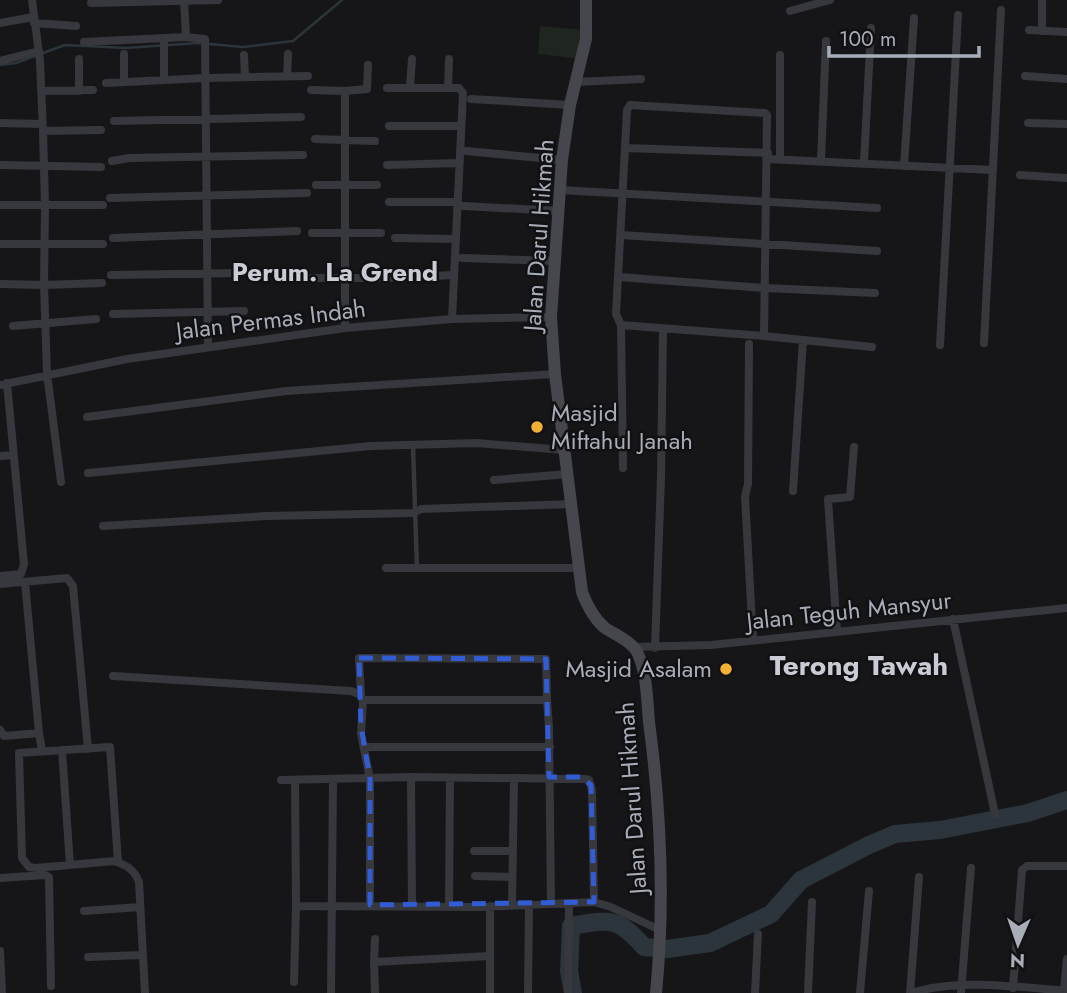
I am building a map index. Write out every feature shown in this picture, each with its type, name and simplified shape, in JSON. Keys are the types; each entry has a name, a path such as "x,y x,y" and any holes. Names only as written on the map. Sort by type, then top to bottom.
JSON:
{"street":[{"path":"32,0 41,91 47,373 61,482"},
{"path":"184,0 186,37"},
{"path":"91,3 218,0"},
{"name":"Jalan Darul Hikmah","path":"586,0 586,39 570,105 562,160 551,317 555,374 582,592 593,615 634,647 643,671 658,790 661,838 656,993"},
{"path":"790,11 830,0"},
{"path":"1042,0 1042,31"},
{"path":"984,343 1001,10"},
{"path":"940,345 958,15"},
{"path":"904,166 914,18"},
{"path":"0,23 33,20 76,26"},
{"path":"864,162 871,27"},
{"path":"1029,30 1067,32"},
{"path":"84,43 186,37 205,39 208,347"},
{"path":"164,40 164,80"},
{"path":"821,160 826,41"},
{"path":"124,54 124,81"},
{"path":"287,77 288,54"},
{"path":"244,55 245,77"},
{"path":"779,55 780,159"},
{"path":"0,61 39,56"},
{"path":"448,87 449,58"},
{"path":"79,59 79,91"},
{"path":"410,87 412,59"},
{"path":"311,90 367,89 368,65"},
{"path":"106,83 308,76"},
{"path":"1025,76 1067,79"},
{"path":"576,82 641,79"},
{"path":"387,88 448,87 459,88 463,93 459,163 461,204 456,239 452,319"},
{"path":"41,91 93,90"},
{"path":"345,91 345,328"},
{"path":"471,99 570,105"},
{"path":"623,468 621,325 616,314 627,110 633,104 765,113 768,118 764,336"},
{"path":"114,121 301,117"},
{"path":"0,123 101,130"},
{"path":"1028,123 1067,124"},
{"path":"389,126 461,126"},
{"path":"314,139 375,141"},
{"path":"626,148 992,170"},
{"path":"466,151 562,160"},
{"path":"112,161 303,155"},
{"path":"387,165 459,163"},
{"path":"0,165 101,167"},
{"path":"1020,176 1067,178"},
{"path":"316,185 377,185"},
{"path":"560,190 877,208"},
{"path":"110,198 307,193"},
{"path":"389,202 558,211"},
{"path":"0,205 103,205"},
{"path":"113,237 297,231"},
{"path":"312,233 381,233"},
{"path":"621,235 877,251"},
{"path":"394,238 456,239"},
{"path":"0,244 103,244"},
{"path":"462,258 555,261"},
{"path":"111,275 241,273"},
{"path":"389,278 454,275"},
{"path":"619,277 876,293"},
{"path":"307,278 378,278"},
{"path":"0,284 102,283"},
{"path":"113,314 244,311"},
{"name":"Jalan Permas Indah","path":"3,384 127,359 345,328 452,319 551,317"},
{"path":"13,326 96,319"},
{"path":"621,325 872,347"},
{"path":"655,648 663,329"},
{"path":"793,491 803,340"},
{"path":"749,344 748,484 745,496 753,640"},
{"path":"87,418 286,391 555,374"},
{"path":"0,576 21,574 24,564 3,384"},
{"path":"88,472 342,448 476,443 564,450"},
{"path":"837,632 828,499 850,496 854,447"},
{"path":"0,456 13,455"},
{"path":"494,480 569,474"},
{"path":"103,526 279,515 573,505"},
{"path":"386,568 578,568"},
{"path":"0,584 67,578 73,586 88,749"},
{"path":"25,582 41,751"},
{"name":"Jalan Teguh Mansyur","path":"634,647 655,648 753,640 1067,608"},
{"path":"953,619 995,814"},
{"path":"370,905 370,779 361,726 359,658 546,659 550,747 551,904"},
{"path":"113,676 338,690 362,697 547,700"},
{"path":"0,730 4,736 39,733"},
{"path":"118,862 110,747 19,753 22,858 29,867 36,869 118,862 127,865 136,874 139,881 145,993"},
{"path":"365,747 550,747"},
{"path":"62,750 70,865"},
{"path":"281,780 581,777 589,780 594,902"},
{"path":"411,778 412,906"},
{"path":"449,907 450,778"},
{"path":"512,906 514,778"},
{"path":"331,993 333,779"},
{"path":"294,982 295,780"},
{"path":"474,851 512,851"},
{"path":"1013,988 1022,870 1027,866 1067,866"},
{"path":"962,988 971,868"},
{"path":"475,876 512,877"},
{"path":"0,878 49,877 51,986"},
{"path":"919,877 911,993 962,988 1065,990 1067,959"},
{"path":"860,993 869,891"},
{"path":"296,906 449,907 594,902 611,907 660,934"},
{"path":"808,993 812,902"},
{"path":"568,993 569,903"},
{"path":"528,993 529,905"},
{"path":"489,906 490,993"},
{"path":"84,911 140,907"},
{"path":"755,993 758,934"},
{"path":"375,939 375,993"},
{"path":"0,951 2,993"},
{"path":"88,957 142,954"},
{"path":"374,962 490,956"}],"lane":[{"path":"413,445 416,569"}],"highlighted area":[{"path":"359,658 546,659 549,777 581,777 591,785 594,902 370,905 370,779 361,726"}],"shaded area":[{"path":"540,26 583,30 581,59 538,54"}],"waterway":[{"path":"0,65 16,63 65,45 126,48 198,43 243,47 293,41 342,0"},
{"path":"573,993 569,971 571,926 595,922 620,925 644,947 667,949 710,943 771,914 801,880 895,834 940,830 1028,813 1067,800"}],"place":[{"name":"Masjid Miftahul Janah","path":"537,427"},
{"name":"Masjid Asalam","path":"726,669"}],"district":[{"name":"Perum. La Grend","path":"335,272"},
{"name":"Terong Tawah","path":"859,665"}]}
